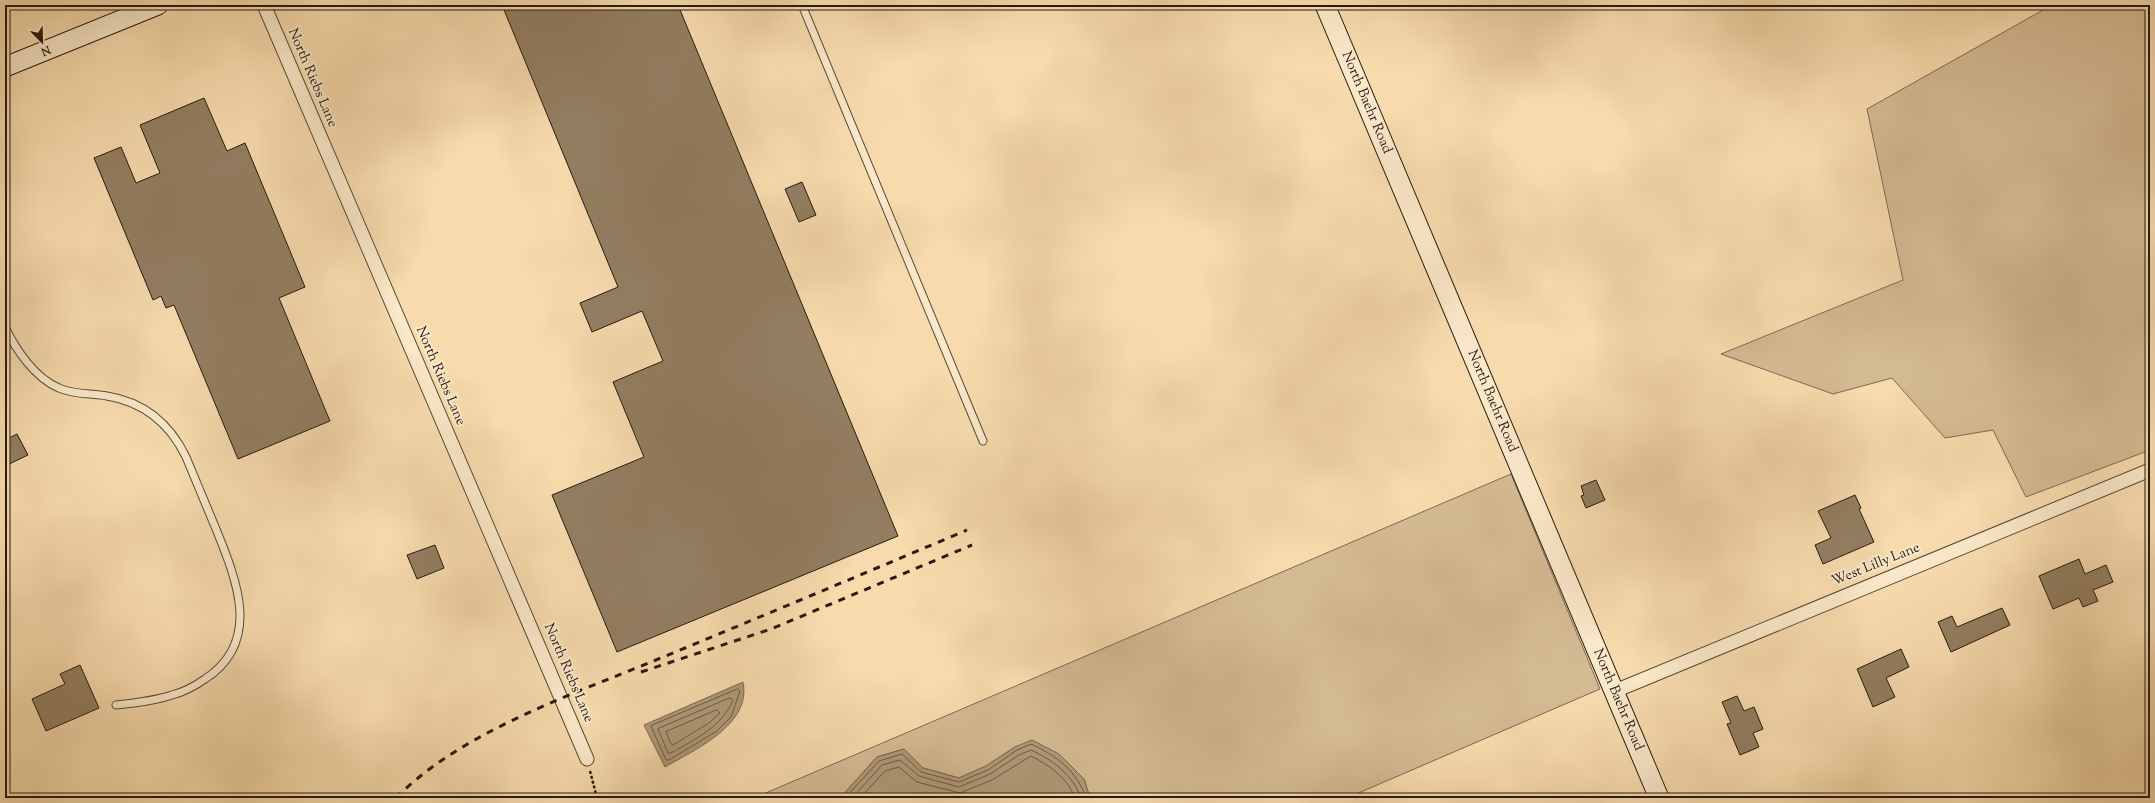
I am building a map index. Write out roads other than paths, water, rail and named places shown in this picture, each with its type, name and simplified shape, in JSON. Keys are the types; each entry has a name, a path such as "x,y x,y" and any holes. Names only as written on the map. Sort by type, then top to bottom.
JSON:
{"street":[{"path":"5,67 158,5"},
{"name":"North Riebs Lane","path":"264,5 587,759"},
{"name":"North Baehr Road","path":"1325,5 1659,798"},
{"name":"West Lilly Lane","path":"1615,691 2150,470"}],"lane":[{"path":"802,5 983,440"},
{"path":"5,327 27,362 58,388 75,393 107,396 131,402 146,410 166,426 180,444 186,457 231,568 239,596 240,625 238,637 226,661 219,670 174,695 149,701 116,705"}],"water":[{"path":"743,682 743,697 739,711 730,723 705,744 665,767 644,725"},
{"path":"1032,740 1059,754 1084,779 1090,798 840,798 877,757 904,749 923,768 959,778 986,766 1015,747"}],"railway":[{"path":"396,798 422,775 452,754 518,717 967,530"},
{"path":"641,672 771,629 972,545"}]}
